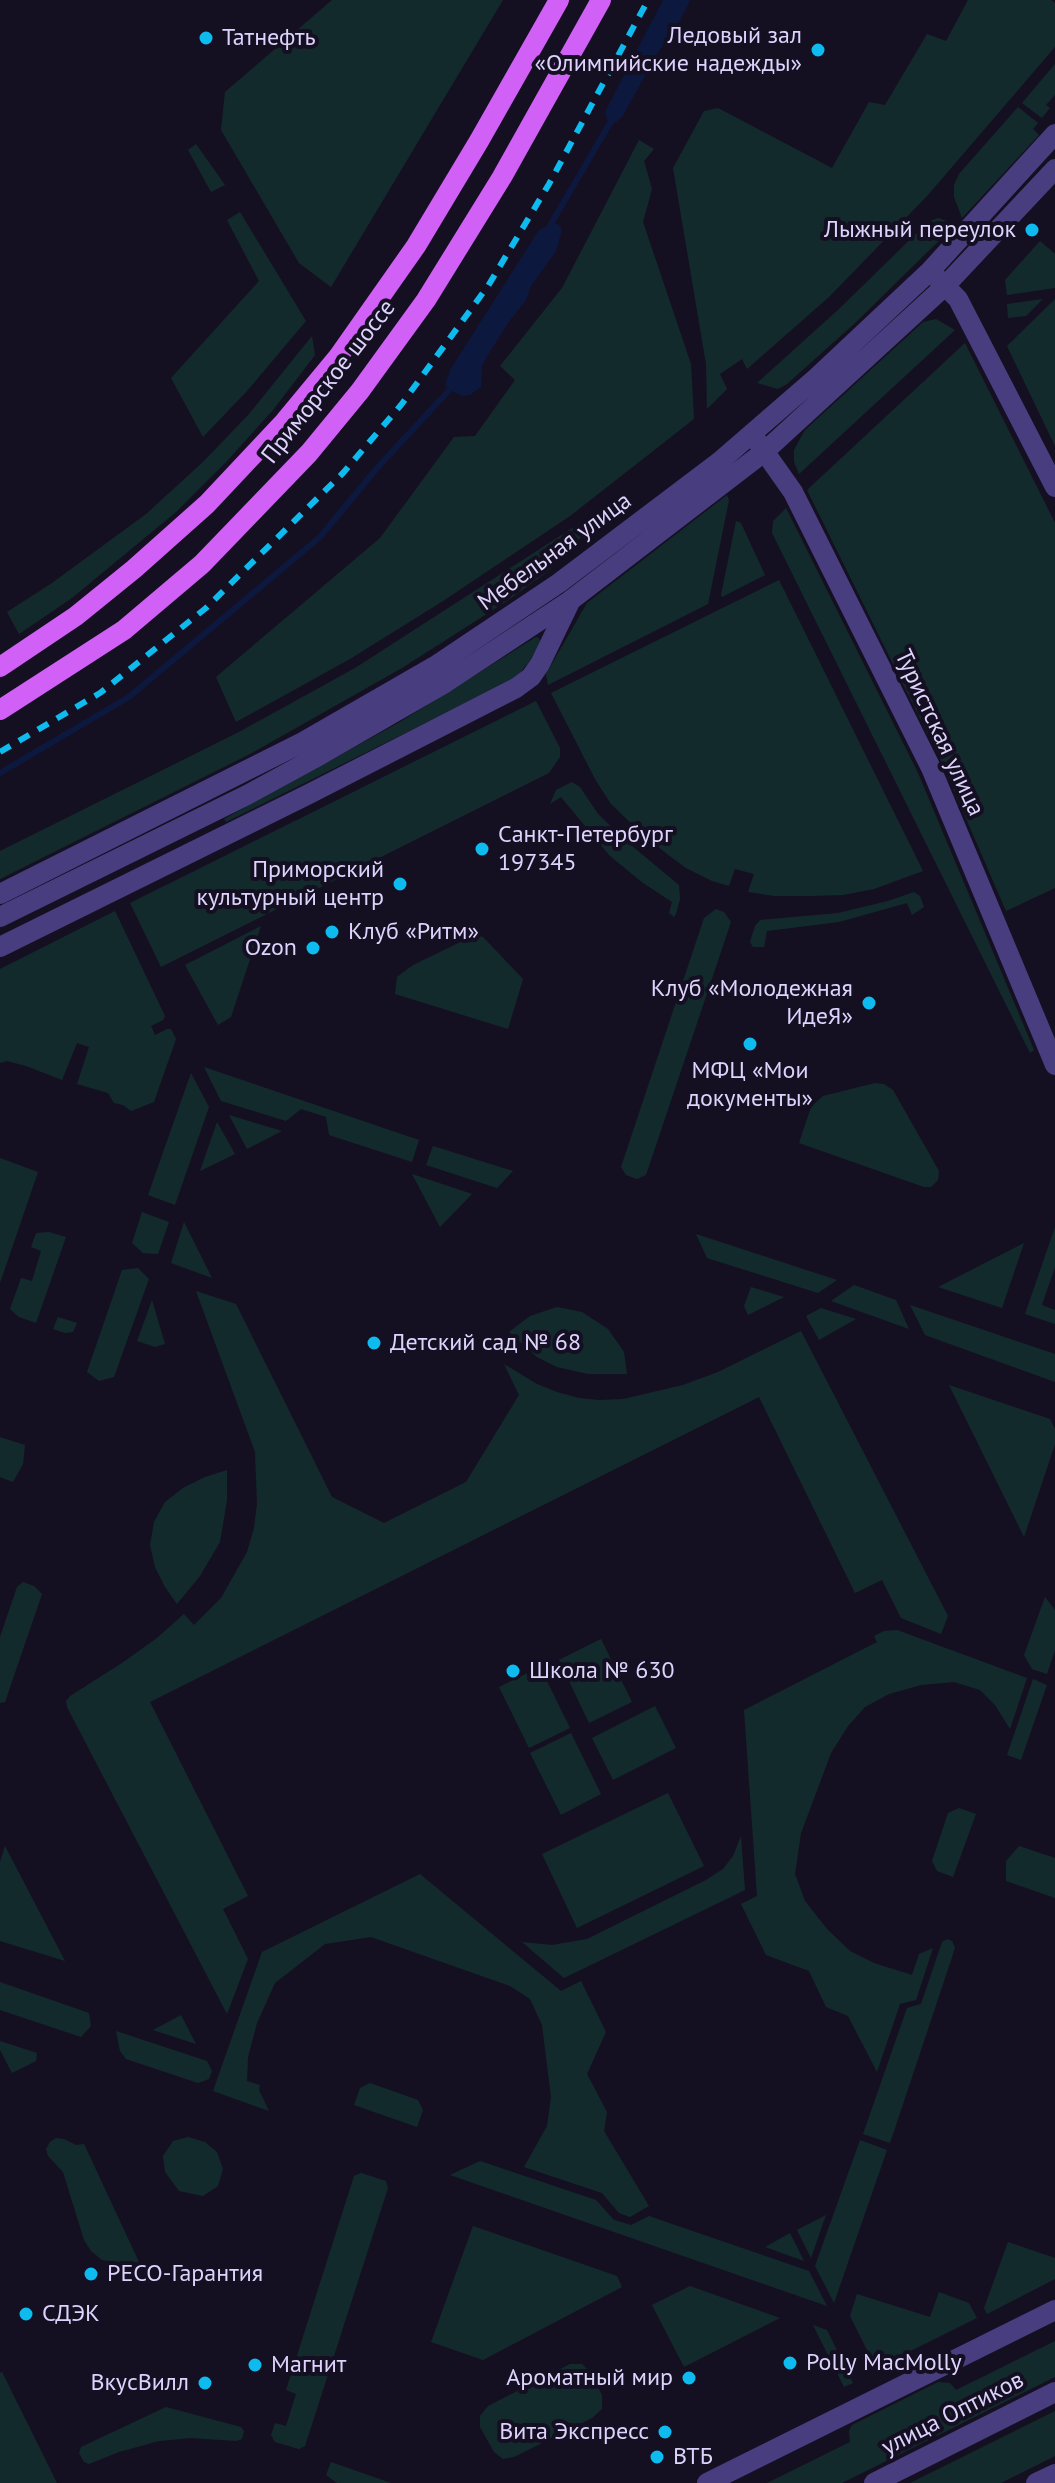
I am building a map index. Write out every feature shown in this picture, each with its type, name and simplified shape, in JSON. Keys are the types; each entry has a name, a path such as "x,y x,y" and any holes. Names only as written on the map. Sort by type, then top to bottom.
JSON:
{"main road":[{"name":"Приморское шоссе","path":"0,667 76,616 134,569 207,504 285,421 338,357 416,246 559,0"},
{"name":"Приморское шоссе","path":"0,710 124,630 202,564 309,453 360,391 426,300 502,177 601,0"}],"street":[{"name":"Мебельная улица","path":"0,894 237,777 435,666 584,565 719,462 758,443 828,368 930,271 1055,134"},
{"name":"Мебельная улица","path":"0,917 313,759 445,683 571,600 945,286 1055,169"},
{"path":"930,271 958,299 976,329 1055,487"},
{"name":"Туристская улица","path":"758,443 793,492 931,768 1055,1065"},
{"path":"0,947 516,688 531,677 540,664 571,600"},
{"path":"707,2483 1055,2310"},
{"name":"улица Оптиков","path":"874,2483 1055,2392"},
{"path":"1036,2483 1055,2474"}],"green space":[{"path":"332,0 503,0 331,287 299,263 221,130 225,92"},
{"path":"968,0 1051,0 1055,3 1055,47 927,196 829,297 747,369 742,359 720,374 727,389 707,409 706,364 673,168 704,111 718,108 832,168 869,102 885,105 927,34 946,41"},
{"path":"1055,64 1055,95 1046,105 1050,108 1042,118 1022,103"},
{"path":"1018,107 1038,123 1033,129 1039,135 962,218 954,197 954,185 959,174"},
{"path":"639,140 654,149 644,161 652,189 643,222 691,364 694,419 570,516 443,601 350,659 236,722 216,677 380,538 454,437 475,436 515,380 500,366 562,288"},
{"path":"196,144 225,185 211,192 188,150"},
{"path":"240,212 306,321 203,437 171,378 259,281 227,220"},
{"path":"938,218 956,224 854,324 787,384 778,389 757,383 928,222"},
{"path":"1040,241 1055,254 1055,288 1007,295 1005,280"},
{"path":"1043,299 1026,316 1008,318 1007,304"},
{"path":"1055,299 1055,446 1007,346"},
{"path":"936,319 955,330 799,474 794,462 794,450 805,430 923,322"},
{"path":"312,336 315,355 273,410 227,461 176,512 72,598 19,634 7,612 146,514 249,414"},
{"path":"965,343 1055,523 1055,888 1006,911 942,763 807,490"},
{"path":"727,495 729,500 708,604 548,685 546,674 587,603"},
{"path":"786,508 918,773 1034,1050 1030,1053 772,533 773,521"},
{"path":"736,521 741,523 765,575 722,597 721,595"},
{"path":"574,527 586,532 547,572 402,668 250,754 0,879 0,851 239,732 355,668"},
{"path":"779,580 923,871 874,889 843,895 774,896 748,892 754,874 735,869 729,886 712,881 667,854 611,804 551,693"},
{"path":"536,637 540,642 531,659 508,682 226,822 224,819 400,722"},
{"path":"536,701 560,748 560,757 549,773 161,967 130,903"},
{"path":"572,782 580,787 598,814 626,841 679,885 680,899 674,917 669,913 672,902 610,856 561,797 550,804 556,790"},
{"path":"914,892 920,896 924,907 912,915 907,903 839,922 767,931 764,947 753,947 750,942 760,920 838,913"},
{"path":"716,909 724,912 731,922 646,1175 637,1179 626,1175 621,1167 704,918"},
{"path":"115,911 165,1016 151,1026 155,1035 171,1029 176,1039 154,1102 131,1111 114,1103 108,1093 77,1084 89,1047 77,1043 62,1080 26,1066 7,1061 0,1063 0,969"},
{"path":"261,926 231,1017 218,1025 185,965"},
{"path":"475,935 483,937 523,979 508,1029 395,994 397,977 413,965"},
{"path":"204,1067 419,1140 412,1162 329,1135 326,1117 301,1109 286,1121 221,1101"},
{"path":"191,1073 209,1107 175,1205 148,1195"},
{"path":"875,1083 893,1090 939,1171 938,1180 931,1187 799,1143 811,1107 823,1096"},
{"path":"229,1115 282,1131 247,1149"},
{"path":"217,1122 235,1154 200,1171"},
{"path":"433,1146 513,1171 497,1188 426,1165"},
{"path":"0,1158 38,1172 0,1283"},
{"path":"412,1174 472,1194 440,1227"},
{"path":"142,1212 169,1222 158,1254 143,1253 132,1243"},
{"path":"184,1222 212,1278 171,1263"},
{"path":"1055,1227 1055,1267 1042,1305 1055,1310 1055,1324 1025,1314"},
{"path":"49,1232 66,1237 36,1323 19,1317 10,1309 21,1278 32,1281 41,1251 31,1247 36,1233"},
{"path":"696,1234 837,1280 818,1293 707,1258"},
{"path":"1024,1243 1002,1308 938,1287"},
{"path":"138,1268 149,1279 114,1377 99,1381 87,1372 122,1270"},
{"path":"854,1285 896,1300 909,1329 831,1301"},
{"path":"751,1287 784,1297 748,1315 744,1306"},
{"path":"196,1291 236,1304 332,1497 384,1523 466,1482 519,1395 504,1364 557,1392 579,1398 623,1399 683,1385 718,1372 801,1331 948,1616 941,1634 901,1618 882,1580 855,1593 759,1397 150,1702 248,1896 223,1909 248,1959 227,2014 66,1701 157,1638 184,1614 194,1625 221,1598 247,1552 257,1504 255,1452"},
{"path":"152,1300 165,1344 155,1347 137,1341"},
{"path":"910,1305 1055,1354 1055,1382 925,1335"},
{"path":"557,1307 582,1312 608,1329 624,1352 627,1374 588,1374 557,1367 537,1357 509,1332 530,1316"},
{"path":"821,1308 856,1319 819,1340 806,1316"},
{"path":"58,1317 77,1323 73,1332 53,1329"},
{"path":"949,1385 1050,1419 1055,1429 1055,1444 1024,1537"},
{"path":"0,1437 25,1445 23,1464 13,1482 0,1477"},
{"path":"227,1470 227,1500 220,1542 200,1576 177,1604 155,1567 150,1545 154,1522 165,1502 183,1488"},
{"path":"23,1582 34,1586 42,1594 5,1702 0,1703 0,1637 17,1587"},
{"path":"1045,1597 1055,1610 1055,1650 1047,1674 1032,1669 1024,1655"},
{"path":"897,1630 1027,1678 1010,1729 995,1705 980,1690 954,1682 921,1685 889,1694 865,1707 831,1753 801,1833 795,1874 805,1901 850,1951 874,1963 912,1975 919,1954 933,1948 916,2000 900,2004 877,2072 848,2016 826,2007 809,1971 766,1955 741,1904 757,1896 744,1710 877,1642 874,1636"},
{"path":"601,1639 632,1702 589,1723 559,1660"},
{"path":"540,1667 570,1728 529,1748 499,1687"},
{"path":"1033,1679 1047,1685 1021,1760 1007,1755"},
{"path":"655,1706 676,1748 613,1780 592,1738"},
{"path":"571,1733 601,1794 561,1815 530,1753"},
{"path":"668,1793 704,1866 577,1928 542,1854"},
{"path":"959,1808 976,1814 953,1877 937,1871 932,1861 948,1813"},
{"path":"741,1836 745,1890 564,1978 522,1942 552,1945 587,1939 723,1869 733,1856"},
{"path":"5,1846 65,1961 0,1941 0,1862"},
{"path":"1019,1846 1055,1858 1055,1898 1006,1881 1006,1861"},
{"path":"420,1874 561,1991 581,1981 606,2032 587,2074 607,2112 604,2131 649,2206 630,2217 619,2213 602,2193 524,2167 547,2126 551,2097 542,2025 530,1999 510,1986 371,1937 325,1944 275,1983 257,2023 248,2057 247,2081 260,2085 259,2090 269,2111 213,2091 262,1952"},
{"path":"947,1939 952,1941 955,1948 890,2143 863,2134 907,2008 921,2004 942,1942"},
{"path":"0,1982 89,2013 91,2026 81,2037 0,2010"},
{"path":"181,2015 196,2044 153,2030"},
{"path":"116,2031 207,2061 212,2071 209,2079 198,2083 126,2059 120,2051"},
{"path":"0,2041 37,2053 36,2061 12,2073 0,2050"},
{"path":"370,2083 418,2100 423,2110 417,2127 354,2105 360,2088"},
{"path":"188,2137 205,2142 217,2152 223,2169 218,2186 203,2196 179,2191 165,2172 163,2156 173,2141"},
{"path":"56,2138 76,2145 84,2144 139,2262 130,2264 102,2260 91,2251 84,2240 63,2172 48,2156 46,2149"},
{"path":"860,2140 887,2150 834,2303 815,2266"},
{"path":"480,2161 596,2200 614,2220 631,2225 649,2216 809,2271 827,2306 450,2175"},
{"path":"361,2173 386,2181 388,2188 305,2446 299,2449 275,2442 271,2435 275,2423 286,2426 296,2394 286,2390 354,2176"},
{"path":"826,2215 811,2258 797,2230"},
{"path":"473,2226 617,2276 622,2287 483,2360 431,2342"},
{"path":"790,2233 804,2261 765,2247"},
{"path":"1008,2242 1055,2258 1055,2279 987,2314 984,2308"},
{"path":"690,2286 780,2318 684,2367 652,2305"},
{"path":"939,2292 969,2303 977,2318 876,2368 850,2316 857,2294 930,2317"},
{"path":"813,2325 827,2330 853,2383 844,2387"},
{"path":"1055,2341 1055,2377 842,2483 767,2483 850,2442 852,2425 938,2382 950,2383 956,2390"},
{"path":"570,2364 582,2364 590,2372 602,2395 602,2409 592,2418 514,2457 503,2459 494,2452 480,2427 480,2416 488,2406"},
{"path":"2,2372 57,2483 0,2483"},
{"path":"166,2407 241,2427 244,2431 242,2439 159,2441 89,2464 84,2462 79,2453 81,2447"},
{"path":"1055,2411 1055,2456 1001,2483 910,2483"},
{"path":"331,2462 391,2483 337,2483 326,2475"}],"water":[{"path":"663,0 690,0 622,117 609,124 606,110"},
{"path":"558,224 562,230 556,251 485,360 481,387 463,396 450,390 445,385 450,370 539,230"}],"waterway":[{"path":"548,229 613,118"},
{"path":"0,773 129,697 320,537 378,467 453,386"}],"railway":[{"path":"0,752 100,693 206,608 343,473 401,405 488,286 549,184 648,0"}],"place":[{"name":"Татнефть","path":"206,38"},
{"name":"Ледовый зал «Олимпийские надежды»","path":"818,50"},
{"name":"Лыжный переулок","path":"1032,230"},
{"name":"Санкт-Петербург 197345","path":"482,849"},
{"name":"Приморский культурный центр","path":"400,884"},
{"name":"Клуб «Ритм»","path":"332,932"},
{"name":"Ozon","path":"313,948"},
{"name":"Клуб «Молодежная ИдеЯ»","path":"869,1003"},
{"name":"МФЦ «Мои документы»","path":"750,1044"},
{"name":"Детский сад № 68","path":"374,1343"},
{"name":"Школа № 630","path":"513,1671"},
{"name":"РЕСО-Гарантия","path":"91,2274"},
{"name":"СДЭК","path":"26,2314"},
{"name":"Polly MacMolly","path":"790,2363"},
{"name":"Магнит","path":"255,2365"},
{"name":"Ароматный мир","path":"689,2378"},
{"name":"ВкусВилл","path":"205,2383"},
{"name":"Вита Экспресс","path":"665,2432"},
{"name":"ВТБ","path":"657,2457"}]}
